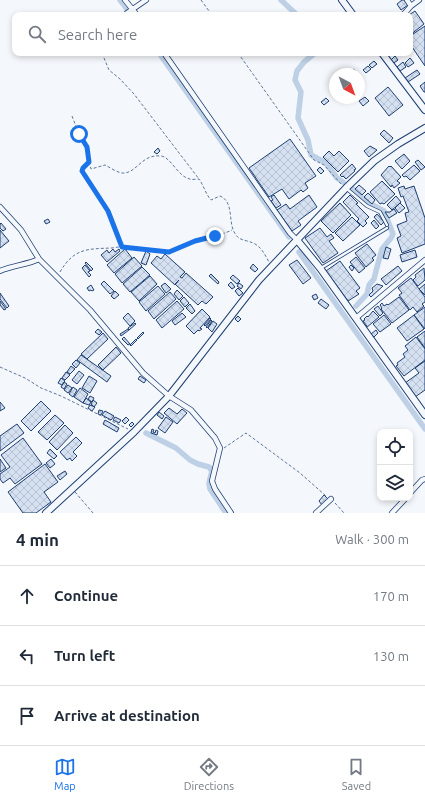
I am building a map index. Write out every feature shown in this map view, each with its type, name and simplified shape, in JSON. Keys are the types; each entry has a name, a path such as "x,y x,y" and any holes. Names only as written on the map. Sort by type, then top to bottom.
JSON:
{"street":[{"path":"125,0 130,11 146,0"},
{"path":"406,0 411,6"},
{"path":"406,12 419,0"},
{"path":"344,1 352,12"},
{"path":"166,56 290,233 320,268 425,415"},
{"path":"384,56 425,110"},
{"path":"46,513 134,432 169,396 272,266 346,188 374,161 398,144 425,128"},
{"path":"0,207 20,230 39,259 90,310 143,373 169,396 191,410 215,438 220,448 212,481 215,489 231,513"},
{"path":"0,270 32,263 39,259"},
{"path":"356,318 425,260"},
{"path":"413,490 422,480 425,479"},
{"path":"316,513 331,499"},
{"path":"392,513 403,501"}],"lane":[{"path":"320,268 387,227 380,212 367,206 346,188"}],"path":[{"path":"201,0 210,12"},
{"path":"104,56 109,70 134,94 199,179 206,194 211,200 220,196 228,203 233,230 236,237 253,243 261,249 272,266"},
{"path":"240,56 314,160 324,165 336,180 346,188"},
{"path":"72,116 79,134 87,147 91,169 105,165 125,173 134,169 144,159 161,156 167,158 177,171 189,179 199,179"},
{"path":"89,162 82,171 108,211 122,247"},
{"path":"57,278 64,266 78,253 87,249 122,247 169,252 195,241 221,235 233,230"},
{"path":"0,367 134,432"},
{"path":"220,448 225,448 246,433 300,473 331,499 344,513"},
{"path":"72,489 93,513"}],"building":[{"path":"404,0 408,5 401,10 397,4"},
{"path":"415,11 424,24 413,33 413,12"},
{"path":"425,26 425,66 413,48 413,34"},
{"path":"395,56 398,60 394,63 391,60"},
{"path":"410,58 414,63 408,67 405,63"},
{"path":"374,61 377,64 372,68 369,65"},
{"path":"403,62 406,67 400,71 397,67"},
{"path":"368,66 371,69 366,73 365,68"},
{"path":"417,70 420,74 408,82 405,78"},
{"path":"425,82 425,92 424,92 420,86"},
{"path":"388,87 403,105 389,116 375,98"},
{"path":"365,97 369,101 363,106 361,104 365,104"},
{"path":"326,98 329,101 324,105 321,102"},
{"path":"384,130 393,138 389,143 380,134"},
{"path":"290,139 316,176 305,183 308,188 303,192 301,190 289,199 282,189 269,197 249,168"},
{"path":"370,146 377,150 369,157 364,151"},
{"path":"158,148 160,151 157,154 154,152"},
{"path":"329,151 334,156 339,151 349,161 338,172 323,157"},
{"path":"404,154 410,161 402,169 395,161"},
{"path":"418,160 425,167 421,170 415,162"},
{"path":"352,164 356,169 354,170 355,171 346,179 343,176 342,177 340,175"},
{"path":"414,165 420,171 410,180 406,176 404,177 402,175"},
{"path":"389,166 391,166 401,177 397,181 400,183 394,188 392,185 391,187 381,175"},
{"path":"320,167 324,171 321,174 317,170"},
{"path":"382,181 395,194 384,204 380,204 370,192"},
{"path":"359,185 366,191 362,195 355,189"},
{"path":"404,186 405,189 414,186 425,218 425,244 402,253 397,238 401,236 397,225 407,221 405,213 409,212 403,196 401,197 398,188"},
{"path":"368,193 375,200 372,204 364,197"},
{"path":"274,195 281,205 276,208 271,201 273,200 271,197"},
{"path":"309,195 317,207 298,221 301,225 292,231 277,210 286,204 290,209"},
{"path":"350,195 358,203 356,204 369,217 365,221 367,223 363,227 357,221 359,219 343,202"},
{"path":"396,196 401,202 392,210 387,205"},
{"path":"340,203 351,215 333,233 321,221"},
{"path":"400,203 405,208 399,213 395,208"},
{"path":"394,209 397,213 389,218 385,212 390,212"},
{"path":"377,214 384,222 381,225 374,217"},
{"path":"352,217 360,225 343,241 335,233"},
{"path":"48,219 50,222 46,224 44,221"},
{"path":"374,220 379,226 376,229 371,223"},
{"path":"1,223 6,229 3,231 0,228"},
{"path":"320,228 327,237 331,234 334,238 329,241 338,253 323,263 305,238"},
{"path":"0,230 9,241 0,248"},
{"path":"367,244 376,255 372,258 374,260 366,267 355,253"},
{"path":"386,247 391,249 388,259 383,258"},
{"path":"113,249 115,252 119,249 120,251 107,262 101,255 107,250 109,253"},
{"path":"125,249 132,258 114,273 107,265"},
{"path":"415,250 417,257 402,262 400,255"},
{"path":"146,251 150,254 146,265 141,263"},
{"path":"165,254 185,272 180,277 182,278 186,273 213,297 206,304 202,301 198,305 151,263 157,256 161,259"},
{"path":"134,257 142,266 122,283 115,274"},
{"path":"356,257 365,268 359,273 350,262"},
{"path":"297,260 311,278 303,284 289,265"},
{"path":"340,261 360,288 356,291 359,294 348,301 326,271"},
{"path":"86,262 93,269 91,271 85,263"},
{"path":"253,264 258,269 255,272 250,268"},
{"path":"85,265 90,271 88,272 91,275 89,277 82,268"},
{"path":"351,265 354,268 352,271 349,267"},
{"path":"398,266 402,271 386,285 381,279"},
{"path":"142,267 150,275 130,292 123,284"},
{"path":"424,268 425,280 418,286 413,280 416,277 415,275"},
{"path":"211,274 219,282 218,284 209,276"},
{"path":"233,275 240,281 237,284 230,278"},
{"path":"150,276 157,284 139,301 131,292"},
{"path":"411,278 425,297 425,302 422,304 424,306 417,312 413,307 410,310 399,295 402,293 398,288"},
{"path":"104,281 114,291 110,294 101,284"},
{"path":"231,282 235,287 232,289 228,285"},
{"path":"165,283 171,289 166,293 161,286"},
{"path":"239,283 243,286 241,289 237,286"},
{"path":"377,284 383,286 371,297 369,295 373,291 372,288"},
{"path":"425,284 425,295 419,289"},
{"path":"91,285 94,290 89,291 87,288"},
{"path":"158,286 165,294 146,311 139,302"},
{"path":"238,288 243,293 239,296 235,291"},
{"path":"177,290 183,296 179,300 174,294"},
{"path":"115,291 119,295 114,299 111,296"},
{"path":"170,292 176,299 154,319 148,311"},
{"path":"0,293 9,306 7,308 0,299"},
{"path":"316,294 318,298 314,300 312,296"},
{"path":"184,297 189,303 185,307 180,301"},
{"path":"399,297 409,310 392,323 381,309 382,308 380,305 382,303 384,306 387,304 388,305"},
{"path":"321,299 329,305 326,309 318,303"},
{"path":"0,301 6,309 4,310 0,305"},
{"path":"177,301 184,309 162,328 156,320"},
{"path":"190,304 195,311 192,314 186,308"},
{"path":"378,306 383,313 380,316 374,309"},
{"path":"425,307 425,329 414,315"},
{"path":"202,309 210,317 200,328 202,329 199,331 198,330 194,334 186,326"},
{"path":"373,311 379,317 366,328 367,326 363,321"},
{"path":"128,313 135,321 130,326 123,318"},
{"path":"182,313 186,317 175,325 172,321"},
{"path":"384,315 391,324 380,332 373,324"},
{"path":"414,315 424,329 407,341 397,328"},
{"path":"238,316 241,319 238,322 235,319"},
{"path":"210,318 211,319 205,326 204,325"},
{"path":"211,320 212,321 207,328 206,327"},
{"path":"213,321 217,324 212,332 208,328"},
{"path":"135,323 136,324 129,330 128,328"},
{"path":"98,329 102,332 99,335 95,332"},
{"path":"128,329 129,330 121,336 120,334"},
{"path":"376,330 378,333 374,337 371,334"},
{"path":"425,331 425,348 417,337"},
{"path":"143,332 144,333 138,339 137,338"},
{"path":"103,333 108,339 87,359 81,354"},
{"path":"124,337 130,344 128,345 122,339"},
{"path":"416,337 425,349 425,360 404,376 396,366 398,365 397,363 405,357 403,354 408,350 405,346"},
{"path":"136,339 137,340 131,346 130,345"},
{"path":"116,347 121,353 103,370 98,365"},
{"path":"81,355 111,376 107,382 77,360"},
{"path":"76,360 80,363 76,368 72,364"},
{"path":"425,361 425,390 415,397 405,383 419,373 415,368"},
{"path":"71,366 75,369 70,374 67,372"},
{"path":"79,371 84,375 77,384 72,380"},
{"path":"66,372 70,375 65,380 62,378"},
{"path":"89,376 97,381 90,393 82,388"},
{"path":"140,376 146,380 144,383 138,379"},
{"path":"61,378 65,381 62,385 58,383"},
{"path":"64,382 67,384 64,389 61,387"},
{"path":"68,385 72,388 68,393 64,390"},
{"path":"73,387 77,390 73,397 69,394"},
{"path":"80,388 88,394 83,403 74,397"},
{"path":"90,396 94,398 92,402 88,399"},
{"path":"86,398 91,402 89,405 83,403"},
{"path":"93,400 97,403 94,407 91,404"},
{"path":"41,401 51,411 31,431 21,421"},
{"path":"0,402 5,408 0,411"},
{"path":"90,405 95,407 92,411 88,408"},
{"path":"169,408 177,414 182,409 187,413 177,424 164,413"},
{"path":"99,410 103,411 101,415 98,414"},
{"path":"105,411 114,416 111,420 102,415"},
{"path":"159,412 164,416 162,419 157,415"},
{"path":"55,415 64,423 47,440 38,432"},
{"path":"115,417 121,420 119,423 113,420"},
{"path":"126,417 129,420 125,424 122,421"},
{"path":"166,417 173,422 165,433 158,428"},
{"path":"105,420 119,428 117,432 103,424"},
{"path":"132,422 134,424 131,427 129,425"},
{"path":"17,424 24,433 0,451 0,436"},
{"path":"65,425 73,433 57,450 49,442"},
{"path":"152,429 155,433 156,430 158,431 157,435 151,433"},
{"path":"76,437 82,443 73,452 77,456 72,461 70,458 67,460 60,452"},
{"path":"23,438 42,464 15,484 10,478 3,483 0,479 0,474 10,467 1,455"},
{"path":"50,449 57,456 54,459 47,453"},
{"path":"0,459 6,468 0,472"},
{"path":"51,459 55,464 50,468 46,463"},
{"path":"45,464 58,482 44,492 51,502 36,513 23,513 8,492"},
{"path":"65,471 67,474 60,480 57,476"},
{"path":"324,495 328,499 322,505 319,501"}],"waterway":[{"path":"120,0 130,12"},
{"path":"281,0 294,12"},
{"path":"161,56 289,237"},
{"path":"311,56 297,71 295,80 301,92 298,118 308,140 311,155 326,163 337,178 343,182"},
{"path":"352,188 367,202 384,211 393,234 382,249 374,279 369,285 367,294 356,306"},
{"path":"299,252 425,429"},
{"path":"146,433 176,448 190,460 209,467 212,471 209,483 210,489 226,513"}],"route":[{"path":"79,134 87,147 89,162 82,171 108,211 122,247 169,252 195,241 215,236"}]}
